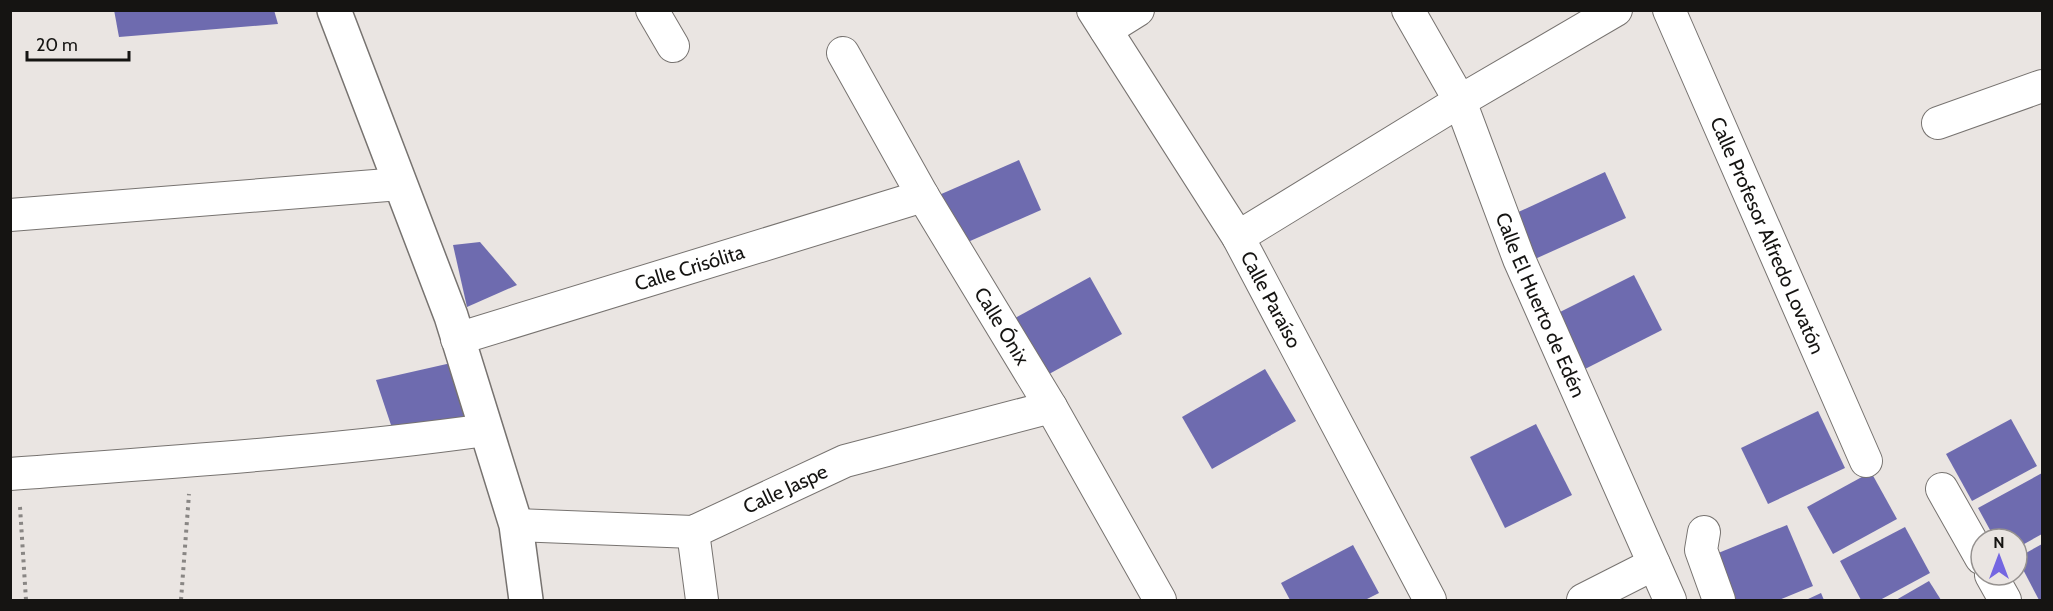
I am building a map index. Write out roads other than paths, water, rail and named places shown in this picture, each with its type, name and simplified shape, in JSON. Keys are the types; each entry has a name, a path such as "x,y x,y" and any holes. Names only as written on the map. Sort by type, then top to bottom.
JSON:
{"main road":[{"path":"334,10 458,339 516,525 526,600"}],"street":[{"path":"652,10 673,46"},
{"path":"1100,20 1138,10"},
{"name":"Calle El Huerto de Edén","path":"1407,10 1460,101 1519,259 1670,600"},
{"path":"1238,237 1460,101 1616,10"},
{"name":"Calle Profesor Alfredo Lovatón","path":"1669,10 1866,461"},
{"name":"Calle Paraíso","path":"1100,20 1238,237 1430,600"},
{"name":"Calle Ónix","path":"843,53 922,196 1051,407 1160,600"},
{"path":"1938,123 2043,86"},
{"path":"10,215 400,184"},
{"name":"Calle Crisólita","path":"458,339 922,196"},
{"name":"Calle Jaspe","path":"516,525 693,532 846,461 1051,407"},
{"path":"14,474 396,442 486,430"},
{"path":"1942,489 1969,537"},
{"path":"693,532 702,600"},
{"path":"1704,532 1701,550 1719,600"},
{"path":"1583,600 1654,564"}]}
